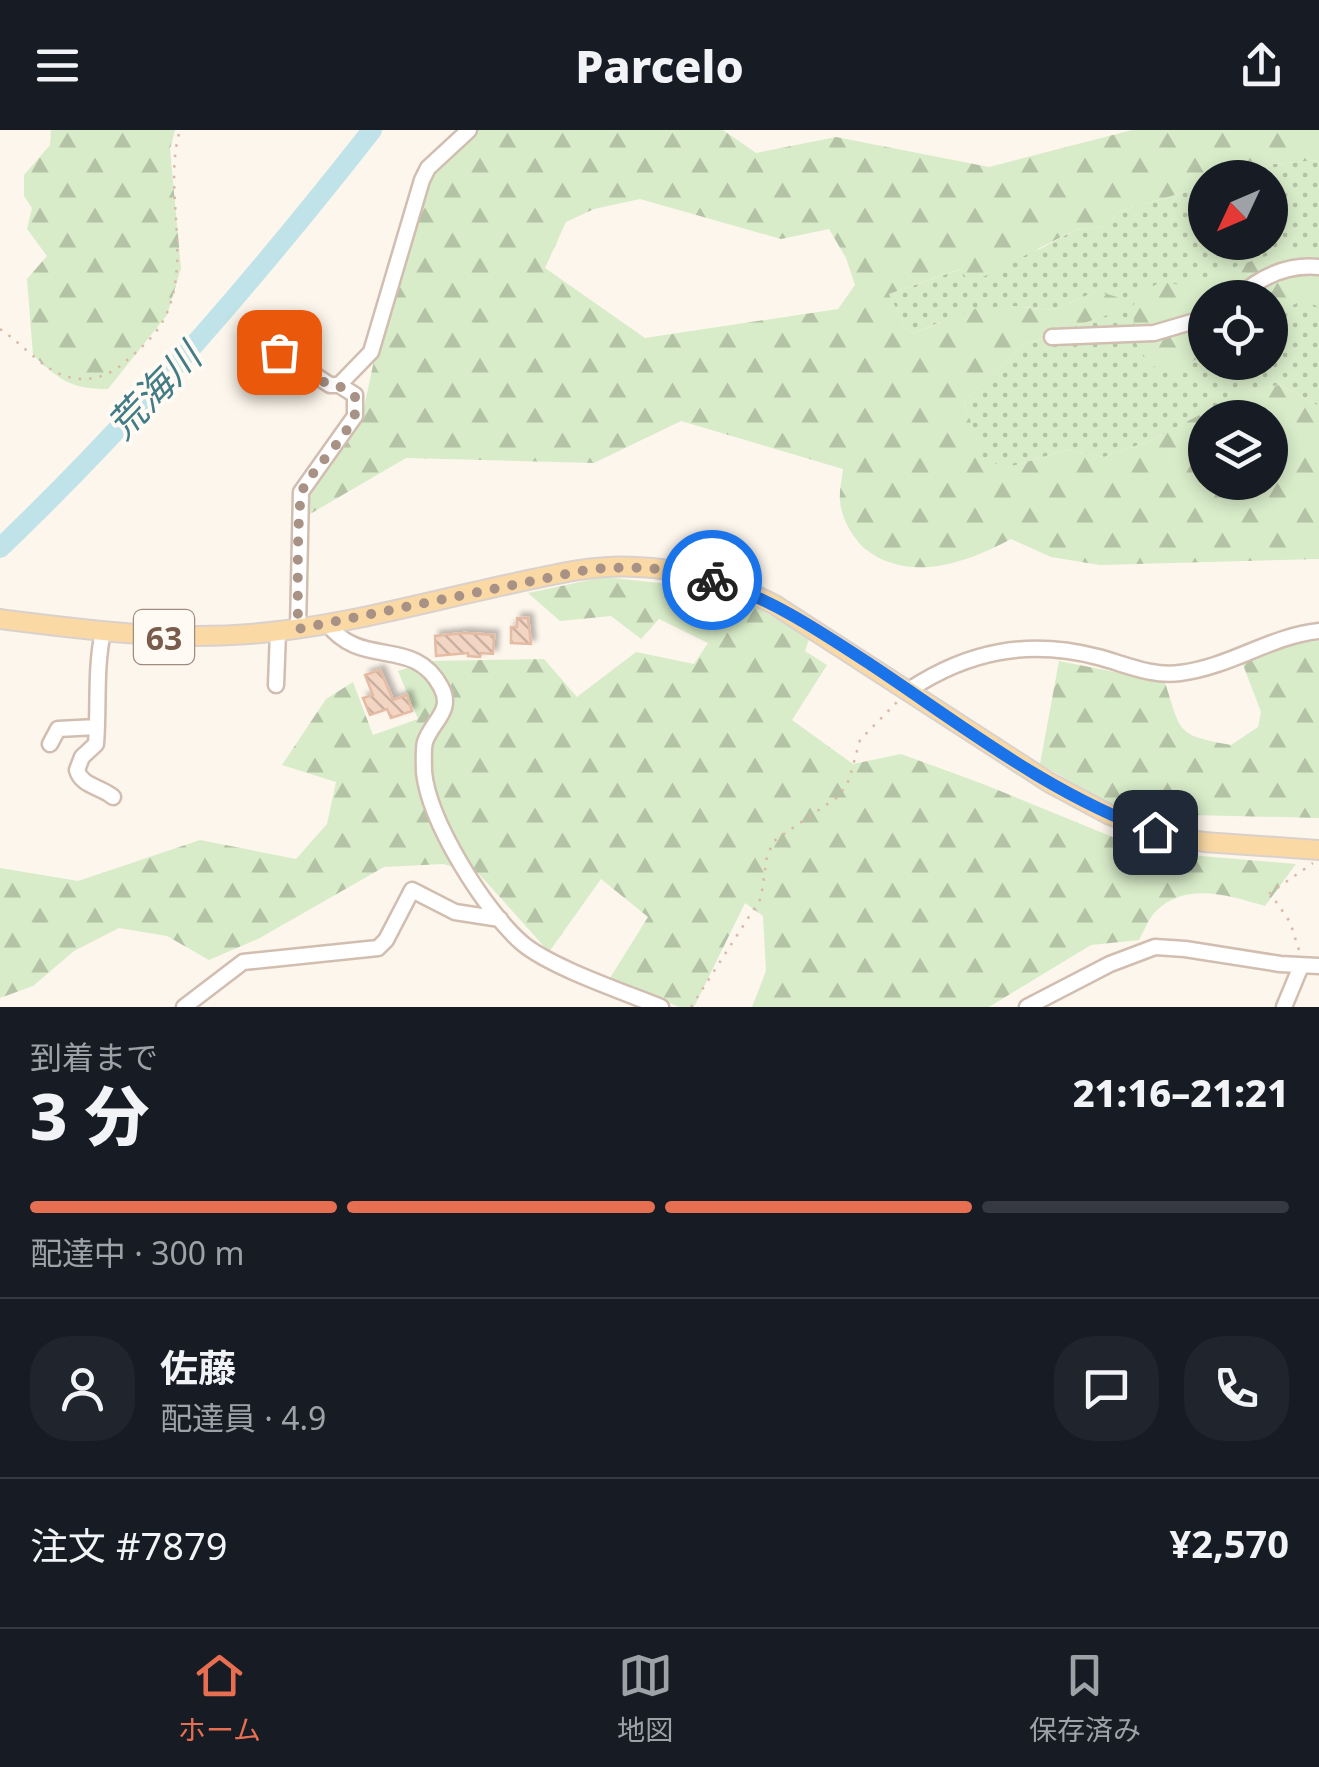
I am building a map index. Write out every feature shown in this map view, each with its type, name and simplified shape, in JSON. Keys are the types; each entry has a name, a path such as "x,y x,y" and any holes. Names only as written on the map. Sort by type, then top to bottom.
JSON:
{"main road":[{"name":"63","path":"0,618 178,638 278,632 591,569 666,569 747,590 817,629 1073,797 1130,824 1221,845 1319,850"}],"street":[{"path":"339,385 370,352 428,168 470,130"},
{"path":"1264,280 1294,266 1319,267"},
{"path":"1052,337 1154,333 1188,323"},
{"path":"254,335 358,400 355,416 301,492 298,629"},
{"path":"327,622 337,636 353,646 414,659 441,686 446,701 440,722 425,741 424,773 459,862 500,920 523,944 543,956 661,1007"},
{"path":"103,632 95,666 99,684 96,744 82,758 77,770 84,782 114,797"},
{"path":"276,685 278,632"},
{"path":"908,690 935,672 992,651 1036,649 1094,656 1152,672 1180,674 1240,657 1282,637 1319,632"},
{"path":"50,744 58,729 97,727"},
{"path":"184,1007 243,962 378,948 412,890 455,912 500,920"},
{"path":"1027,1007 1110,964 1155,947 1319,966"},
{"path":"1284,1007 1301,966"}],"path":[{"path":"0,329 61,375 89,379 111,374 140,349 163,322 172,292 176,256 174,149 180,130"},
{"path":"691,1007 761,898 774,841 838,796 850,780 860,740 908,690"},
{"path":"1301,966 1298,940 1270,893 1319,859"}],"green space":[{"path":"51,130 175,130 170,149 181,268 167,315 108,389 66,381 33,355 27,279 47,256 27,229 32,208 24,196 24,175 50,145"},
{"path":"478,130 723,130 756,153 836,137 989,167 1132,130 1319,130 1319,160 1188,160 1188,191 1118,212 1107,226 1075,230 985,276 967,279 960,269 889,294 906,329 914,333 977,308 1054,310 1097,291 1117,297 1120,306 1115,312 1021,346 964,402 983,458 1006,468 1067,450 1104,457 1150,441 1188,421 1188,500 1288,500 1288,400 1228,400 1247,390 1280,385 1319,406 1319,559 1100,565 1051,557 1011,539 956,562 899,565 864,548 851,533 840,501 843,469 681,421 594,463 406,458 310,514 308,492 363,412 375,356 424,191 433,173","holes":["640,199 781,239 829,229 846,258 855,285 838,309 645,338 545,268 566,222 594,209"]},
{"path":"1319,160 1319,406 1280,385 1248,390 1229,400 1188,400 1188,421 1150,441 1104,457 1067,450 1006,468 983,459 964,402 1021,346 1115,312 1097,291 1054,310 1011,306 938,323 914,333 906,329 889,294 961,269 1040,249 1075,230 1107,226 1118,212 1188,191 1188,260 1288,260 1288,163"},
{"path":"1319,247 1319,307 1302,300 1288,308 1288,280 1197,280 1255,260 1288,260 1288,251"},
{"path":"1160,282 1188,283 1188,363 1170,372 1150,365 1135,342 1133,306 1139,295"},
{"path":"604,577 678,585 737,597 810,637 805,651 827,665 792,720 853,764 901,754 1115,838 1166,853 1296,864 1265,906 1209,894 1181,896 1156,911 1139,940 1091,945 989,1007 752,1007 766,971 763,916 745,903 694,1007 679,1007 610,978 648,917 601,879 549,952 479,874 443,864 384,867 258,939 209,960 167,936 119,928 74,951 33,986 0,998 0,868 78,881 200,840 296,859 327,824 336,782 282,765 326,699 353,682 373,735 418,719 398,671 430,661 544,659 577,697 636,652 694,664 708,643 659,619 641,639 611,616 560,621 528,593"},
{"path":"1319,641 1319,818 1193,815 1180,826 1117,808 1040,764 1059,661 1165,682 1184,729 1200,738 1231,745 1258,727 1261,712 1242,662 1301,642"}],"building":[{"path":"517,618 528,618 531,644 511,643 511,627 517,627"},
{"path":"494,635 493,654 436,656 435,636"},
{"path":"380,670 393,700 407,695 412,711 391,718 387,709 370,715 363,698 373,695 365,675"}],"waterway":[{"name":"荒海川","path":"0,548 194,346 372,130"}],"way so far":[{"path":"279,352 358,400 355,416 301,492 298,629 591,569 633,566 712,580"}],"route":[{"path":"712,580 747,590 817,629 1073,797 1155,832"}]}
